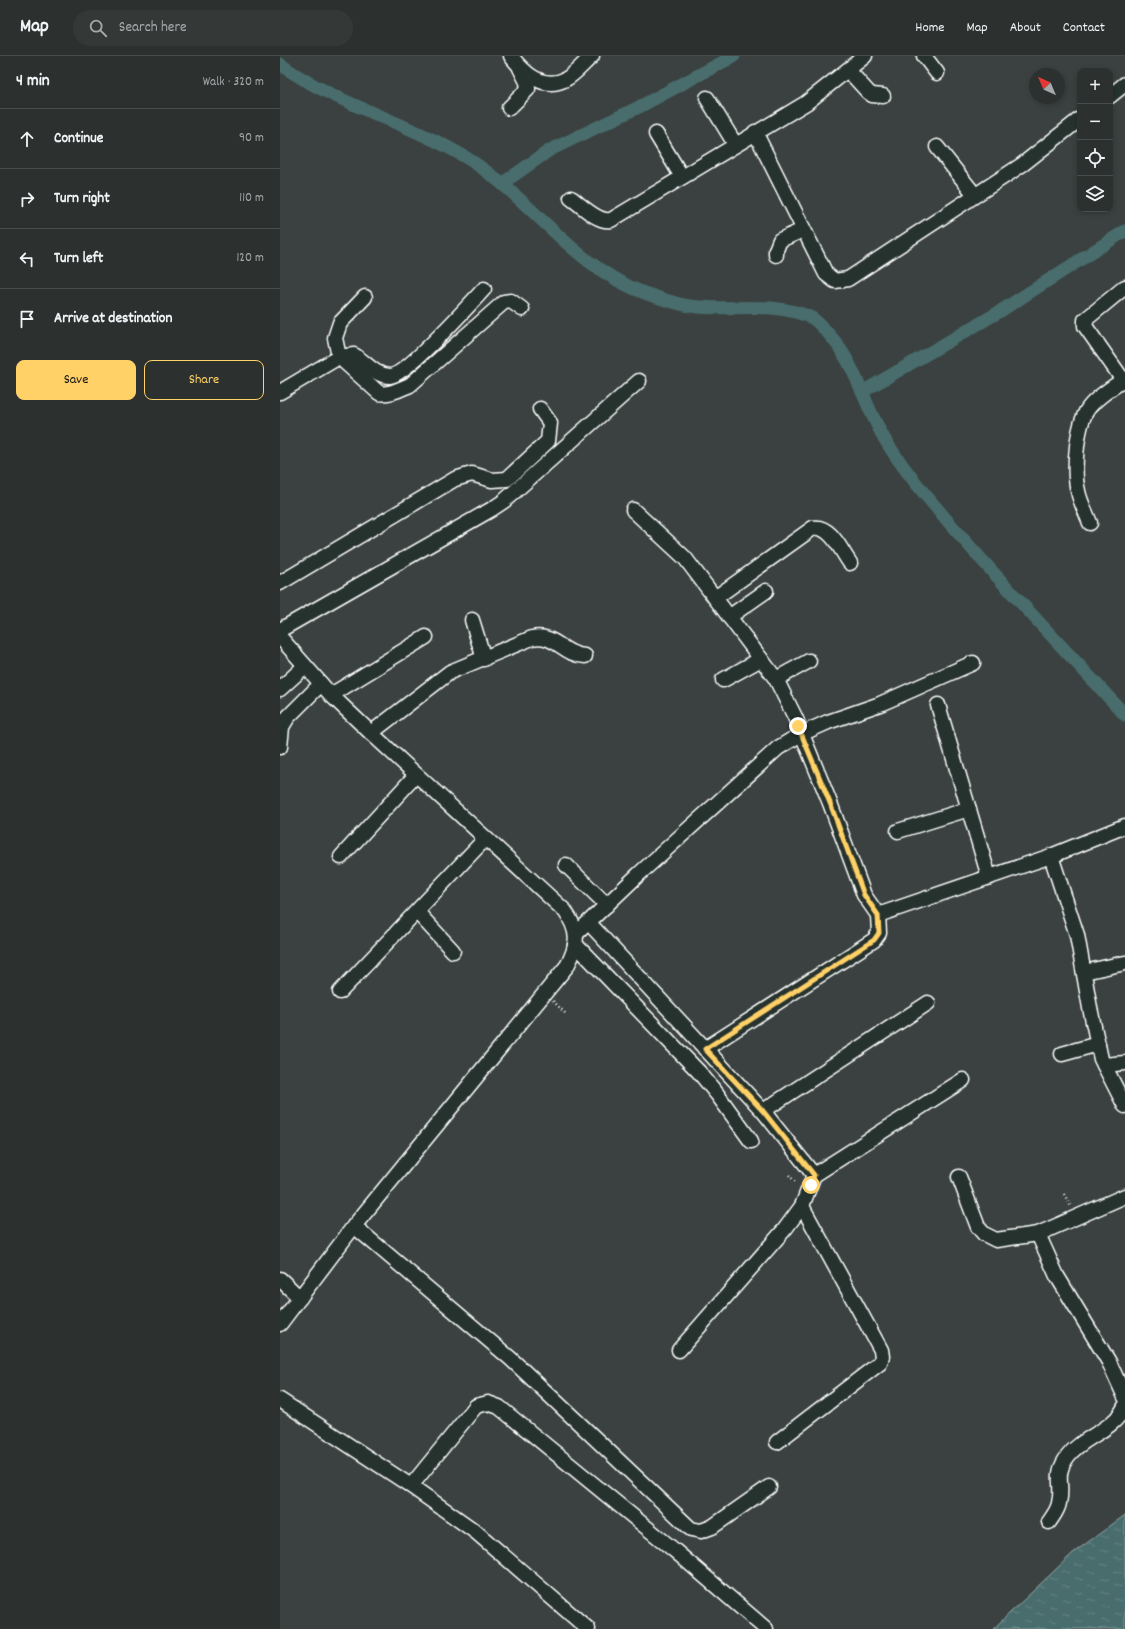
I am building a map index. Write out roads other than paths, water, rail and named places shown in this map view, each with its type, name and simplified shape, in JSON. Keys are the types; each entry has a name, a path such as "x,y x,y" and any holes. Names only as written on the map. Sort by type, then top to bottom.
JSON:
{"street":[{"path":"509,108 528,89 527,82 520,68 511,56"},
{"path":"520,68 540,82 547,83 566,79 592,56"},
{"path":"571,198 600,218 606,221 611,220 755,132 806,103 864,56"},
{"path":"924,56 937,74"},
{"path":"848,70 872,95 883,96"},
{"path":"1113,94 1125,84"},
{"path":"707,98 735,144"},
{"path":"755,132 826,274 835,281 848,279 1023,164 1077,121"},
{"path":"656,134 682,177"},
{"path":"937,147 975,195"},
{"path":"776,255 776,250 780,240 784,236 803,230"},
{"path":"1090,522 1078,491 1076,469 1083,419 1090,405 1124,379 1085,326 1085,320 1125,288"},
{"path":"280,392 339,357 354,355 380,374 389,376 398,373 434,341 484,289"},
{"path":"365,297 340,323 335,338 339,357 379,393 385,394 410,385 504,302 511,301 522,309"},
{"path":"280,630 492,509 639,381"},
{"path":"280,583 455,479 472,474 492,480 507,479 548,441 550,422 540,409"},
{"path":"633,510 685,558 776,679 795,717 830,803 864,895 878,915 879,933 874,940 705,1049"},
{"path":"715,598 813,528 820,527 827,530 850,563"},
{"path":"729,617 766,591"},
{"path":"472,620 484,659"},
{"path":"371,733 450,672 532,638 538,636 552,640 575,656 585,656"},
{"path":"280,637 331,695 416,776 565,912 573,923 576,939 572,956 567,966 354,1226 280,1324"},
{"path":"331,695 426,637"},
{"path":"722,680 761,659"},
{"path":"776,679 808,661"},
{"path":"576,939 607,905 778,748 801,734 828,722 880,704 973,663"},
{"path":"280,689 305,666"},
{"path":"280,747 282,727 288,717 321,684"},
{"path":"938,705 989,878"},
{"path":"341,857 416,776"},
{"path":"898,832 969,809"},
{"path":"878,915 1051,856 1125,826"},
{"path":"340,992 485,839"},
{"path":"1051,856 1077,935 1098,1044 1104,1065 1125,1106"},
{"path":"566,865 607,905"},
{"path":"417,912 453,951"},
{"path":"589,923 763,1111 814,1175"},
{"path":"576,939 699,1072 751,1141"},
{"path":"1084,972 1125,964"},
{"path":"763,1111 928,1003"},
{"path":"1062,1054 1098,1044"},
{"path":"1104,1065 1125,1063"},
{"path":"679,1350 785,1229 802,1206 814,1175 963,1080"},
{"path":"959,1177 978,1227 984,1234 996,1240 1038,1234 1125,1196"},
{"path":"776,1442 880,1363 882,1357 881,1350 802,1206"},
{"path":"354,1226 511,1358 691,1529 701,1531 712,1527 769,1487"},
{"path":"1038,1234 1057,1276 1109,1362 1125,1397"},
{"path":"280,1279 300,1298"},
{"path":"280,1400 411,1486 476,1532 588,1629"},
{"path":"411,1486 476,1406 488,1403 499,1407 674,1550 766,1629"},
{"path":"1050,1522 1059,1504 1059,1472 1069,1454 1106,1429 1122,1414 1125,1406"}],"water":[{"path":"1125,1515 1125,1629 993,1629 1073,1553"}],"waterway":[{"path":"503,183 550,150 639,107 734,56"},
{"path":"280,64 302,79 350,103 423,135 470,160 493,176 597,268 621,282 647,294 685,305 705,308 783,309 814,319 835,342 845,356 880,432 916,483 986,564 1125,715"},
{"path":"862,392 999,312 1125,231"}]}
